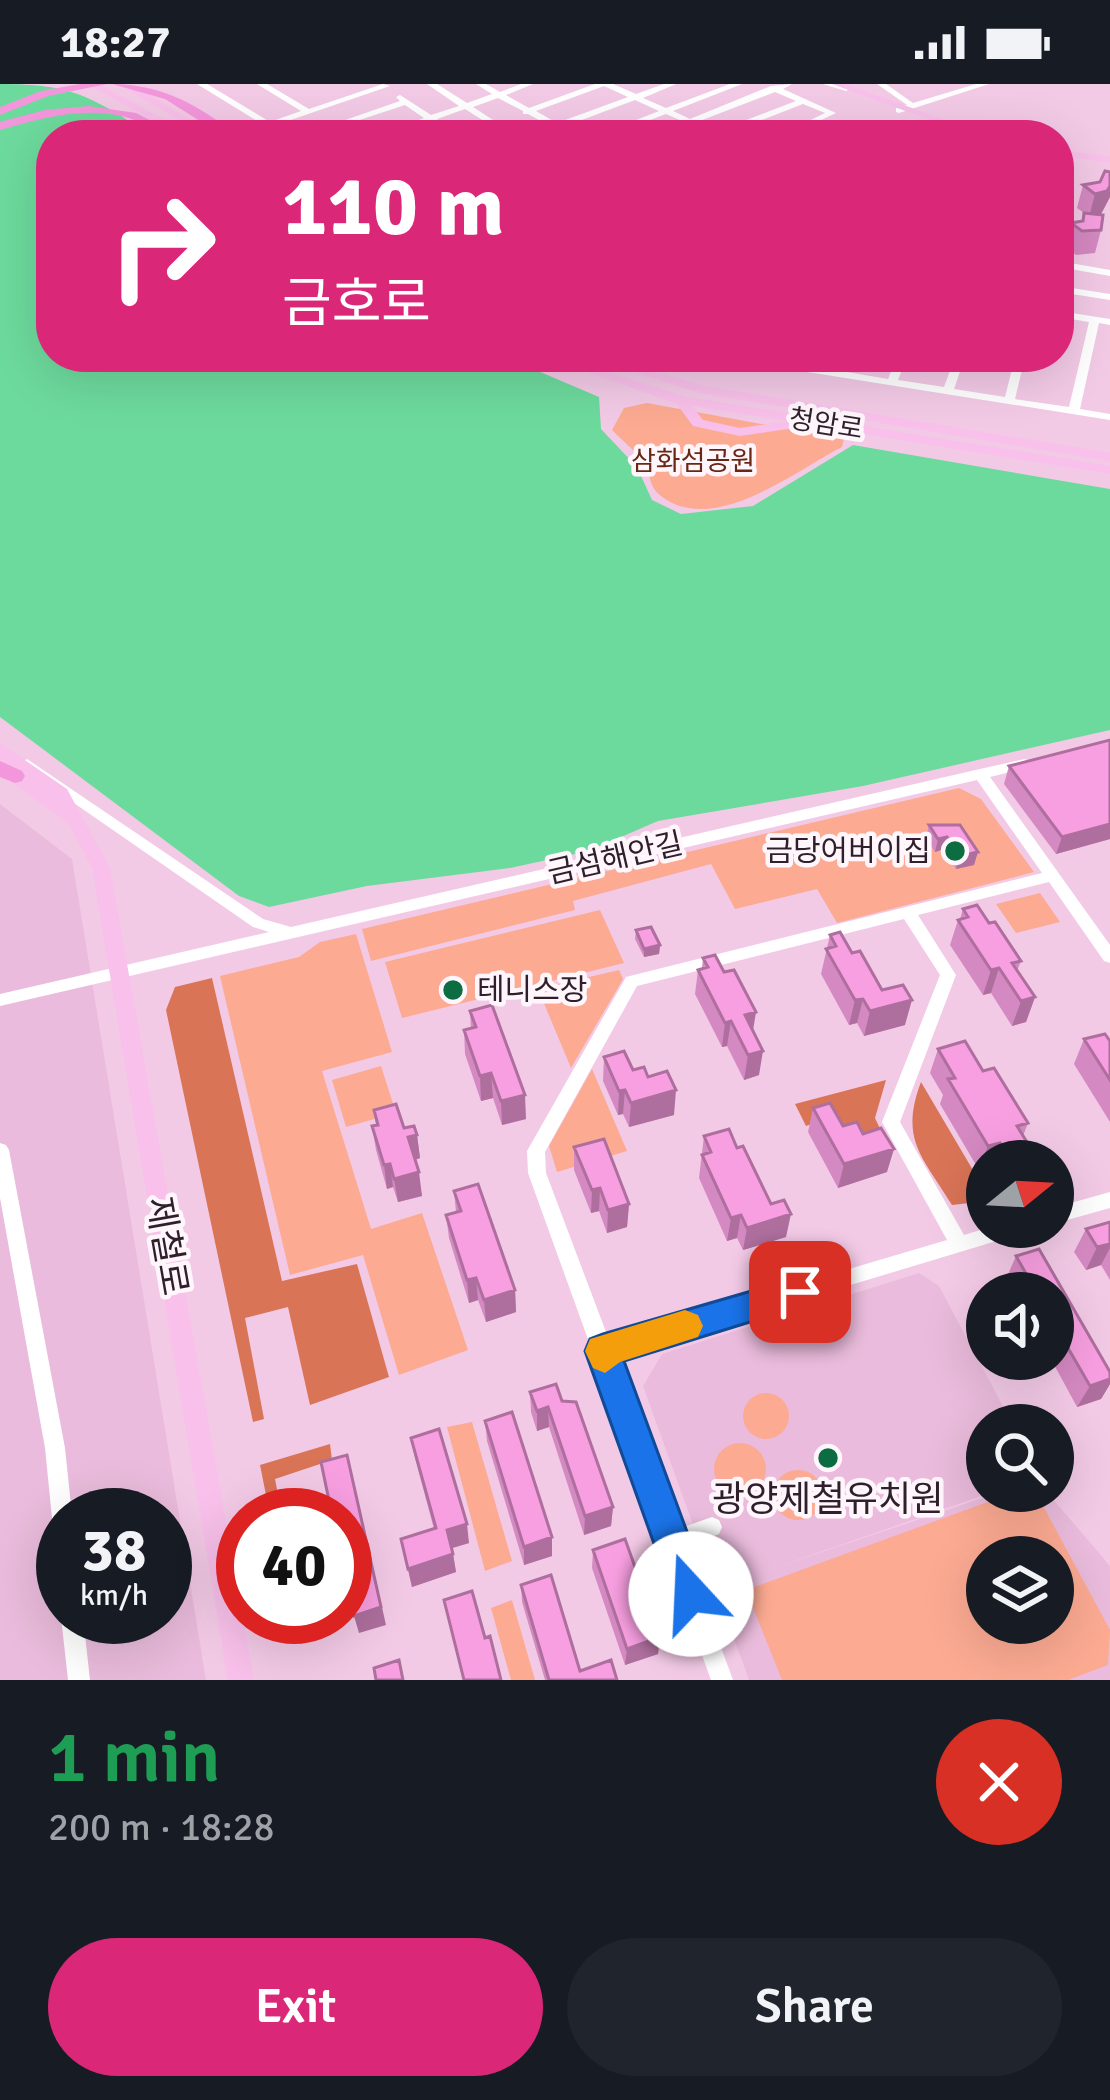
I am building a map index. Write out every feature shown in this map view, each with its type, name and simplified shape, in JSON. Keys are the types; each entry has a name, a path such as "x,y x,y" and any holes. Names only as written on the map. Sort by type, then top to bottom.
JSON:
{"highway":[{"path":"0,123 51,100 70,84"},
{"path":"0,111 45,93 97,84"},
{"path":"120,84 169,96 207,120"},
{"path":"0,101 12,86"},
{"path":"0,123 76,108 120,110 152,120"}],"main road":[{"path":"97,84 161,120"},
{"path":"120,84 185,120"},
{"path":"842,86 940,120"},
{"path":"1074,154 1110,160"},
{"name":"청암로","path":"594,372 681,400 698,423 740,432 812,422 1110,470"},
{"name":"청암로","path":"643,372 699,389 1110,457"},
{"name":"제철로","path":"0,749 61,793 97,852 241,1680"},
{"name":"제철로","path":"5,770 75,820"}],"street":[{"path":"205,84 261,120"},
{"path":"261,84 308,112"},
{"path":"431,84 486,120"},
{"path":"480,84 541,120"},
{"path":"284,120 385,85 428,119 529,84"},
{"path":"526,112 604,84 685,120"},
{"path":"574,120 672,84"},
{"path":"641,120 738,84"},
{"path":"694,120 781,85 798,84"},
{"path":"827,84 842,86"},
{"path":"881,84 904,107 985,84"},
{"path":"781,85 831,115 819,120"},
{"path":"754,120 803,100"},
{"path":"351,120 405,102"},
{"path":"1074,267 1110,273"},
{"path":"1074,291 1110,297"},
{"path":"1074,316 1110,322"},
{"path":"1074,411 1095,320"},
{"path":"826,372 1110,417"},
{"path":"892,383 896,372"},
{"path":"948,392 955,372"},
{"path":"1009,401 1016,372"},
{"path":"0,749 57,780 258,923 291,932"},
{"name":"금섬해안길","path":"0,1000 1043,760"},
{"path":"980,774 1110,957"},
{"path":"722,1680 537,1173 536,1151 632,981 1052,876"},
{"path":"909,914 948,975 891,1122 959,1244"},
{"path":"0,1150 59,1488"},
{"path":"1074,1210 1110,1200"},
{"path":"603,1351 966,1242"},
{"path":"672,1540 712,1527"},
{"path":"75,1644 79,1680"}],"shaded area":[{"path":"0,84 65,90 128,120 36,120 36,372 540,372 599,397 601,429 637,467 652,500 681,514 753,506 853,445 1110,489 1110,730 863,786 658,821 589,851 510,868 367,886 269,907 239,896 0,717"},
{"path":"0,804 72,859 175,1488 36,1488 36,1644 192,1644 192,1594 206,1680 0,1680"},
{"path":"212,978 282,1281 357,1264 389,1377 310,1405 288,1307 245,1318 264,1419 253,1422 166,1010 175,987"},
{"path":"886,1080 875,1118 890,1150 850,1136 834,1116 806,1126 795,1104"},
{"path":"921,1082 966,1158 966,1203 952,1205 917,1147 912,1119"},
{"name":"광양제철유치원","path":"919,1273 939,1286 966,1337 966,1380 989,1380 1002,1404 966,1404 966,1501 751,1576 966,1503 966,1512 1064,1512 1110,1566 1110,1680 749,1680 643,1386 662,1354"},
{"path":"330,1444 332,1460 275,1479 277,1488 265,1488 260,1465"}],"green space":[{"name":"삼화섬공원","path":"647,403 844,439 842,447 754,496 705,509 682,507 657,493 642,460 612,430 624,408"},
{"path":"959,788 981,799 1034,872 837,923 817,889 735,909 711,864 573,901 575,910 371,961 362,929"},
{"path":"1040,893 1060,922 1016,933 996,904"},
{"name":"테니스장","path":"600,910 624,963 402,1018 385,962"},
{"path":"356,934 392,1052 322,1071 371,1229 422,1213 468,1350 399,1375 363,1255 290,1275 220,976 299,957 320,942"},
{"path":"619,970 623,979 571,1068 538,989"},
{"path":"381,1066 396,1113 346,1127 332,1080"},
{"path":"592,1069 627,1151 557,1172 549,1146"},
{"path":"766,1393 782,1400 789,1416 782,1432 766,1439 750,1432 743,1416 750,1400"},
{"path":"472,1422 512,1561 485,1571 447,1427"},
{"path":"740,1443 758,1451 766,1469 758,1487 740,1495 722,1487 714,1469 722,1451"},
{"path":"798,1470 815,1478 823,1495 815,1512 798,1520 781,1512 773,1495 781,1478"},
{"path":"966,1510 1046,1512 1059,1536 966,1536 966,1644 1074,1644 1074,1563 1110,1630 1108,1665 1068,1680 782,1680 746,1590"},
{"path":"512,1600 535,1680 511,1680 491,1608"}],"building":[{"path":"1105,171 1110,172 1107,191 1095,194 1083,185 1100,182"},
{"path":"1084,213 1103,215 1101,230 1082,231 1074,225 1083,221"},
{"path":"1110,740 1110,824 1062,837 1009,766"},
{"path":"929,825 960,825 978,852 960,856 947,837 938,839"},
{"path":"977,905 989,923 995,922 1021,961 1012,963 1035,997 1021,1001 999,968 991,970 958,920 968,917 963,909"},
{"path":"651,927 660,945 644,949 636,930"},
{"path":"840,932 852,953 860,951 882,990 903,985 912,1000 870,1011 863,999 855,1000 826,949 836,946 830,935"},
{"path":"715,955 724,972 734,970 756,1012 745,1015 763,1051 748,1055 698,970 708,967 703,958"},
{"path":"492,1005 525,1095 501,1101 491,1073 480,1076 464,1030 476,1027 470,1011"},
{"path":"1105,1034 1110,1041 1110,1080 1084,1039"},
{"path":"965,1041 983,1071 994,1068 1028,1123 1017,1126 1026,1140 984,1140 948,1079 955,1078 938,1049"},
{"path":"624,1051 633,1070 644,1067 648,1077 667,1071 676,1090 631,1103 625,1090 619,1091 604,1057"},
{"path":"830,1103 843,1126 857,1122 863,1134 881,1128 894,1149 844,1164 813,1108"},
{"path":"396,1104 404,1128 414,1126 417,1135 408,1137 419,1172 394,1179 390,1164 384,1165 372,1126 378,1125 374,1110"},
{"path":"729,1129 737,1148 743,1146 771,1204 784,1200 791,1214 747,1228 741,1215 731,1218 702,1155 711,1152 704,1136"},
{"path":"604,1139 629,1204 608,1210 600,1188 592,1190 574,1147"},
{"path":"478,1184 515,1290 484,1300 476,1278 467,1280 446,1215 461,1211 454,1191"},
{"path":"1110,1222 1110,1244 1097,1247 1086,1229"},
{"path":"1039,1249 1052,1272 1025,1272 1016,1256"},
{"path":"1074,1310 1110,1372 1110,1379 1090,1386 1074,1358"},
{"path":"556,1384 562,1401 576,1402 613,1507 585,1516 548,1407 537,1411 530,1392"},
{"path":"512,1412 552,1537 524,1547 485,1421"},
{"path":"439,1429 467,1524 447,1530 453,1554 408,1569 401,1539 436,1528 411,1438"},
{"path":"347,1455 354,1488 326,1488 321,1462"},
{"path":"625,1539 660,1637 627,1649 593,1550"},
{"path":"372,1567 381,1607 372,1610"},
{"path":"551,1575 580,1671 611,1660 617,1680 549,1680 521,1585"},
{"path":"472,1591 501,1680 464,1680 444,1600"},
{"path":"399,1660 403,1680 376,1680 374,1668"}],"slow traffic":[{"path":"605,1357 603,1351 685,1326"}],"place":[{"name":"금당어버이집","path":"955,851"},
{"name":"테니스장","path":"453,990"},
{"name":"광양제철유치원","path":"828,1458"}],"route":[{"path":"691,1594 603,1351 800,1292"}]}
